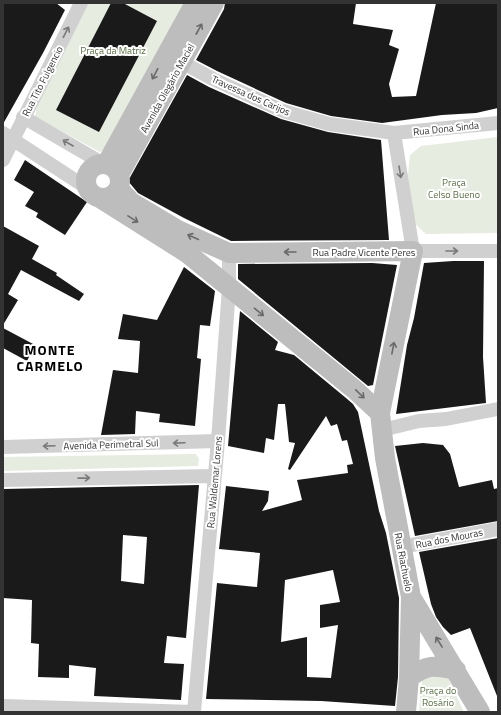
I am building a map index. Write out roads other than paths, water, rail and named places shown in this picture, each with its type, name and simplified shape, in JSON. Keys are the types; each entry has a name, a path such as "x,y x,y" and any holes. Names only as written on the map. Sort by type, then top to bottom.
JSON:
{"main road":[{"name":"Avenida Olegário Maciel","path":"112,172 173,58 195,3"},
{"name":"Avenida Olegário Maciel","path":"173,58 214,3"},
{"path":"229,252 178,230 131,202 112,172 91,167 86,177 94,193 187,253 354,389 381,422"},
{"path":"94,193 107,198 114,195 112,172"},
{"name":"Rua Padre Vicente Peres","path":"229,252 413,251"},
{"name":"Rua Riachuelo","path":"406,712 409,678 411,597 385,458 381,422 413,251"},
{"path":"411,597 480,712"},
{"path":"409,678 419,670 428,667 441,667 456,670"}],"street":[{"name":"Rua Tito Fulgencio","path":"3,160 8,137 23,117 79,4"},
{"name":"Travessa dos Carijos","path":"173,58 283,111 329,124 394,134"},
{"path":"23,117 112,172"},
{"name":"Rua Dona Sinda","path":"394,134 498,123"},
{"path":"394,134 413,251"},
{"path":"8,137 94,193"},
{"name":"Rua Padre Vicente Peres","path":"413,251 498,251"},
{"name":"Rua Waldemar Lorens","path":"194,712 218,442 229,288 229,252"},
{"path":"381,422 446,419 498,409"},
{"name":"Avenida Perimetral Sul","path":"3,447 218,442"},
{"path":"3,480 214,476"},
{"name":"Rua dos Mouras","path":"401,547 498,529"},
{"path":"3,706 194,712"}],"district":[{"name":"MONTE CARMELO","path":"50,358"}],"park label":[{"name":"Praça da Matriz","path":"113,50"},
{"name":"Praça Celso Bueno","path":"454,188"},
{"name":"Praça do Rosário","path":"438,696"}]}
